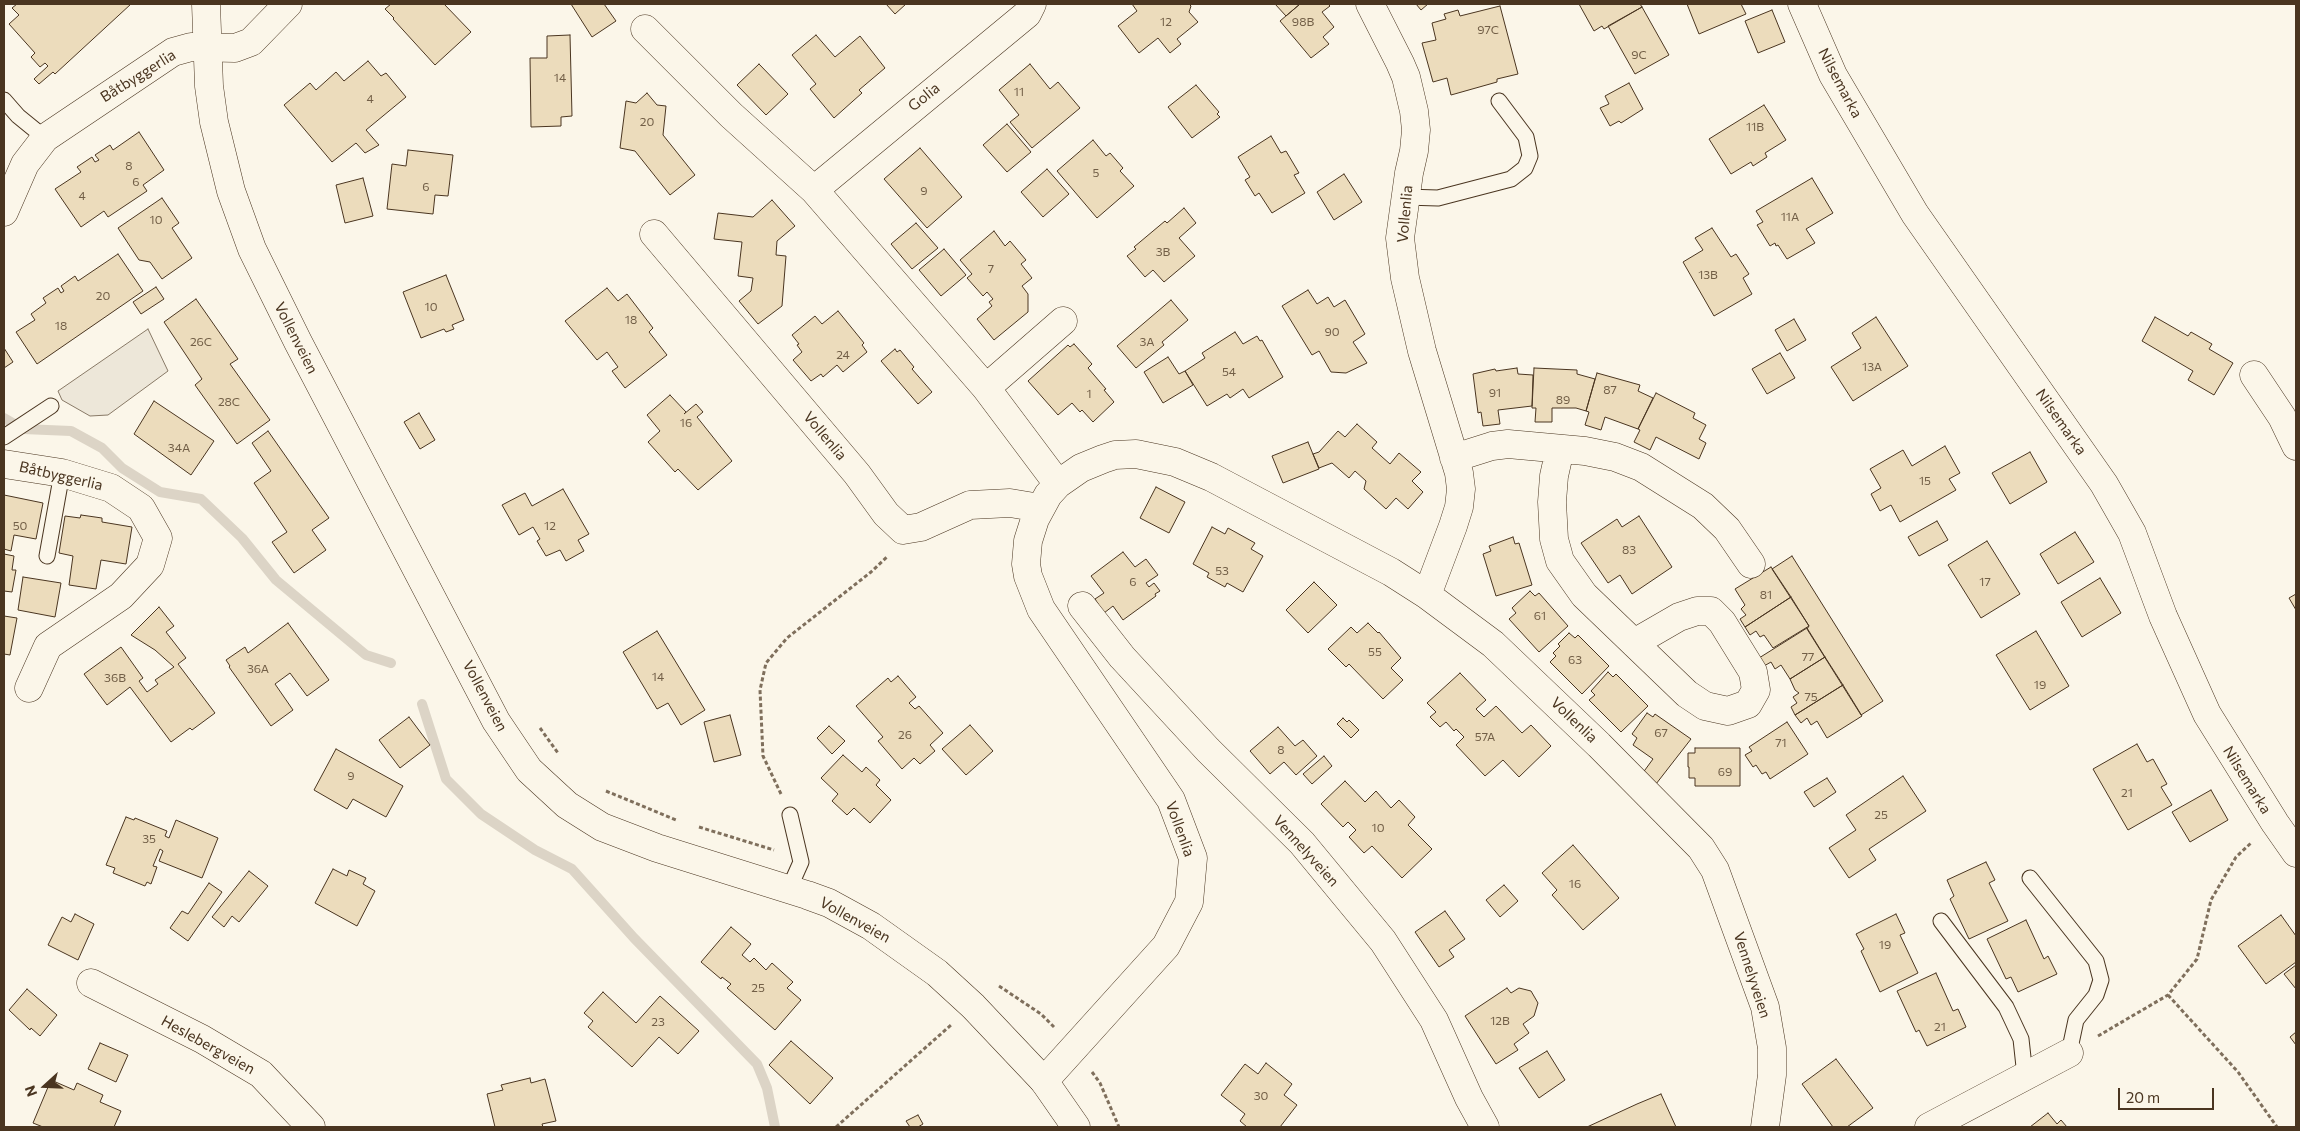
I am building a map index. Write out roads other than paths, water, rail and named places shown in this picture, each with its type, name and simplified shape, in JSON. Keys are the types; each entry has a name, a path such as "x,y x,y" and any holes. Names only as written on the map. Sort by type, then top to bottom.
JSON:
{"street":[{"name":"Vollenveien","path":"206,4 209,86 218,143 231,191 252,249 298,342 496,721 529,770 567,805 602,827 657,848 829,903 871,926 937,973 973,1006 1044,1081 1076,1127"},
{"name":"Båtbyggerlia","path":"4,212 25,164 45,138 173,52 191,47 235,48 251,42 288,4"},
{"name":"Golia","path":"814,190 1027,14 1032,4"},
{"name":"Vollenlia","path":"1370,4 1406,77 1414,111 1416,130 1414,151 1405,197 1400,238 1405,278 1422,351 1454,458 1461,489 1459,507 1427,595"},
{"name":"Nilsemarka","path":"1802,4 1833,75 1915,214 2104,484 2132,533 2163,616 2207,714 2275,823 2296,853"},
{"path":"645,29 731,115 814,190 986,388 1058,484"},
{"name":"Vollenlia","path":"654,234 857,474 886,514 903,530 921,527 970,505 1010,503 1040,508"},
{"path":"986,388 1063,321"},
{"path":"2254,375 2282,417 2296,446"},
{"path":"1454,458 1492,446 1508,444 1586,450 1615,457 1655,474 1703,506 1727,529 1751,564"},
{"path":"1560,449 1554,476 1552,502 1554,539 1560,561 1584,595 1634,643"},
{"name":"Vollenlia","path":"1044,1081 1166,946 1189,902 1193,858 1171,800 1041,609 1028,576 1026,564 1028,541 1040,508 1058,484 1080,468 1115,455 1136,454 1161,457 1211,477 1391,572 1427,595 1493,644 1599,744 1709,858"},
{"name":"Båtbyggerlia","path":"4,464 62,473 111,488 141,508 158,538 150,565 121,596 48,646 29,688"},
{"name":"Vennelyveien","path":"1082,606 1122,657 1208,750 1302,843 1383,941 1434,1020 1469,1098 1485,1127"},
{"name":"Vennelyveien","path":"1709,858 1765,1007 1772,1048 1772,1075 1765,1127"},
{"name":"Heslebergveien","path":"90,983 202,1039 261,1074 311,1127"},
{"path":"1933,1126 2069,1053"}],"lane":[{"path":"4,100 18,116 45,138"},
{"path":"1405,197 1438,198 1511,179 1525,168 1530,156 1526,137 1499,101"},
{"path":"4,437 52,406"},
{"path":"47,556 62,473"},
{"path":"789,889 800,862 790,815"},
{"path":"2030,878 2096,961 2100,980 2096,995 2076,1020 2069,1053"},
{"path":"1941,921 2006,1007 2021,1039 2025,1076"}],"waterway":[{"path":"4,418 23,429 71,431 102,448 122,468 160,492 201,499 242,538 276,580 366,655 391,663"},
{"path":"422,704 446,779 481,814 535,850 572,869 634,938 757,1064 767,1088 775,1127"}]}
